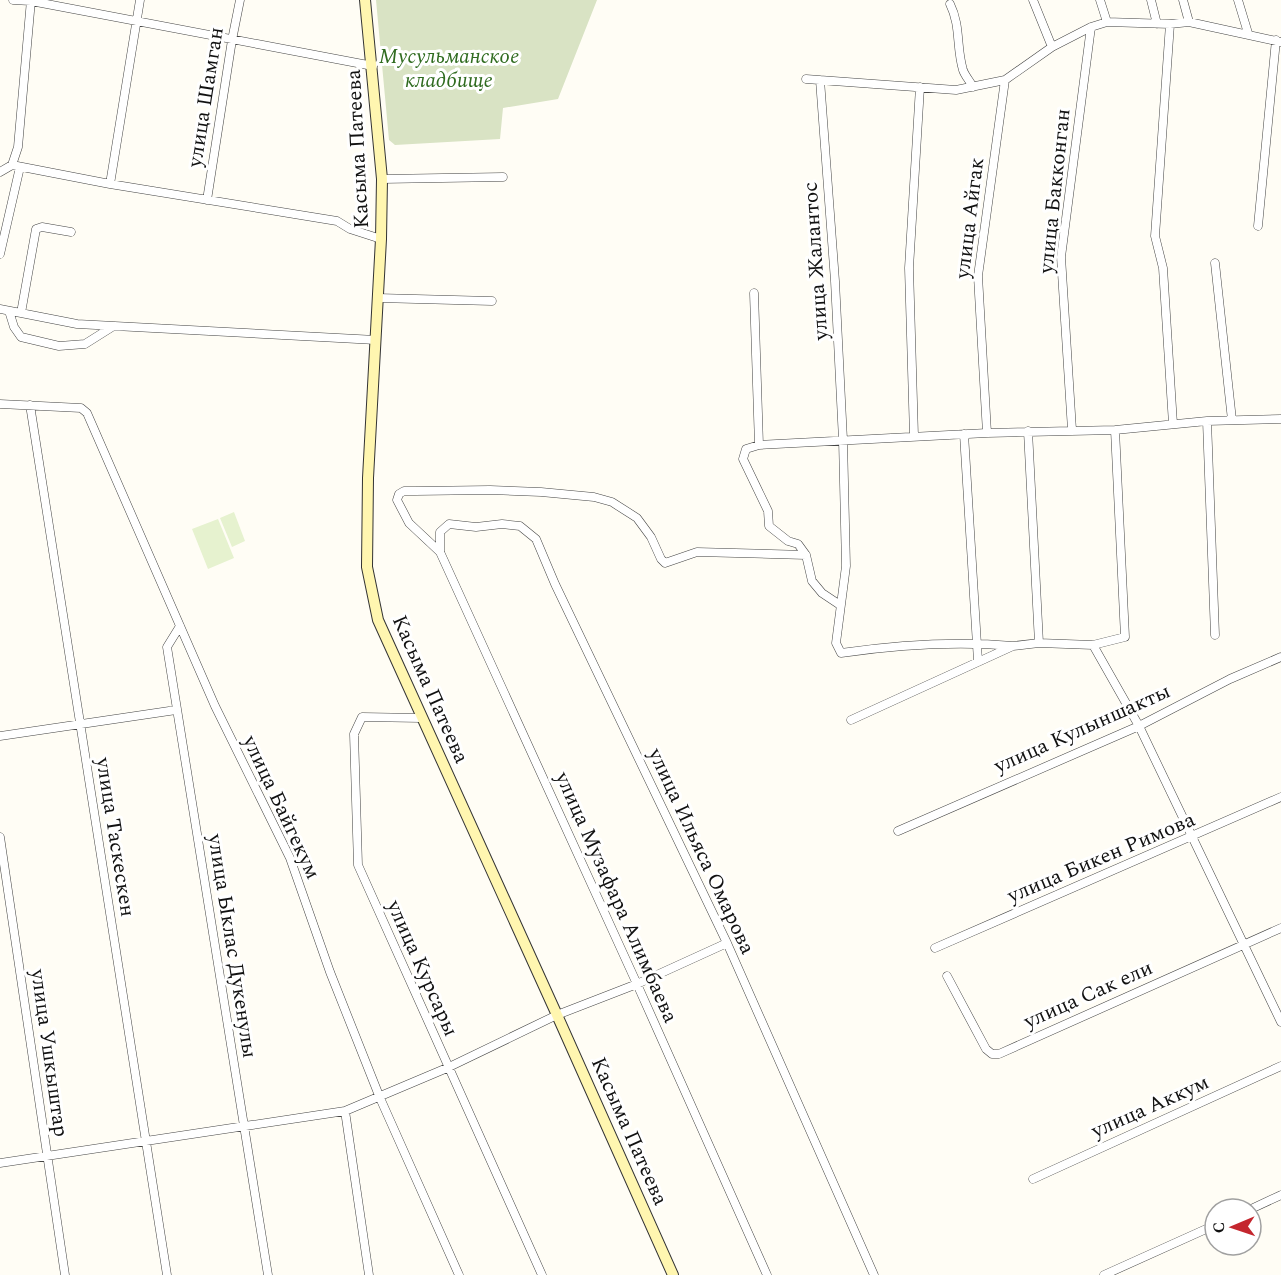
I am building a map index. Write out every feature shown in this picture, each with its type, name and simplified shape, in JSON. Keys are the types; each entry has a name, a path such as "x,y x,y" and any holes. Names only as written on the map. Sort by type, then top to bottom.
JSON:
{"main road":[{"name":"Касыма Патеева","path":"365,0 382,179 381,239 368,477 367,567 378,621 673,1275"}],"street":[{"path":"13,0 31,1 373,66"},
{"path":"110,184 140,0"},
{"name":"улица Шамган","path":"207,200 240,0"},
{"path":"1033,0 1052,47"},
{"path":"1100,0 1107,22"},
{"path":"1151,0 1157,24"},
{"path":"1183,0 1189,22"},
{"path":"1238,0 1248,33"},
{"path":"0,254 16,166 31,1"},
{"path":"950,4 956,17 964,72 973,87"},
{"path":"806,79 956,90 973,87 1005,80 1052,47 1090,27 1107,22 1170,24 1189,22 1278,41 1258,226"},
{"path":"1170,24 1155,236 1163,268 1173,424"},
{"name":"улица Бакконган","path":"1072,430 1061,257 1090,27"},
{"name":"улица Жалантос","path":"820,80 835,281 843,440 846,566 836,643 841,653 868,649 976,643"},
{"name":"улица Айгак","path":"987,433 978,276 1005,80"},
{"path":"914,436 909,268 920,87"},
{"path":"0,172 16,166 110,184 337,221 350,229 381,239"},
{"path":"382,179 503,177"},
{"path":"21,313 36,229 42,227 71,232"},
{"path":"1215,263 1232,420"},
{"path":"754,293 759,445"},
{"path":"378,298 492,301"},
{"path":"0,309 77,324 112,327 376,340"},
{"path":"9,311 14,327 21,337 59,346 85,344 112,327"},
{"path":"0,404 30,405"},
{"name":"улица Байгекум","path":"30,405 81,408 87,413 215,706 290,858 330,972 380,1098 459,1275"},
{"name":"улица Таскескен","path":"30,405 167,1275"},
{"path":"840,605 822,593 813,581 806,555 798,544 788,542 769,526 768,510 743,459 746,449 759,445 914,436 1115,430 1207,421 1281,419"},
{"path":"1207,421 1215,635"},
{"path":"976,643 1013,646 1039,643 1093,645 1125,637 1115,430"},
{"path":"1028,431 1039,643"},
{"path":"964,434 978,661"},
{"path":"440,552 409,523 398,500 399,494 415,490 490,490 541,492 612,502 637,518 651,537 665,563 697,552 806,555"},
{"name":"улица Ильяса Омарова","path":"440,532 449,524 476,527 502,524 520,526 537,539 555,584 727,943 874,1275"},
{"name":"улица Музафара Алимбаева","path":"440,532 440,552 767,1275"},
{"name":"улица Ыклас Дукенулы","path":"180,626 167,647 268,1275"},
{"path":"1093,645 1139,726 1281,1022"},
{"path":"851,720 1013,646"},
{"name":"улица Кулыншакты","path":"898,831 1139,726 1230,679 1281,657"},
{"path":"0,736 176,710"},
{"name":"улица Курсары","path":"422,718 362,717 354,734 358,865 447,1068 542,1275"},
{"name":"улица Бикен Римова","path":"934,948 1281,797"},
{"name":"улица Ушкыштар","path":"0,837 65,1275"},
{"name":"улица Сак ели","path":"946,976 986,1049 992,1054 999,1054 1281,928"},
{"path":"0,1163 345,1112 447,1068 557,1015 637,984 727,943"},
{"name":"улица Аккум","path":"1033,1179 1281,1066"},
{"path":"345,1112 369,1275"},
{"path":"1263,1203 1281,1195"},
{"path":"1104,1275 1203,1230"}],"green space":[{"name":"Мусульманское кладбище","path":"376,0 597,0 558,99 503,108 500,139 395,145 389,140"},
{"path":"234,512 245,541 232,547 220,518"},
{"path":"218,519 234,558 208,569 192,529"}]}
